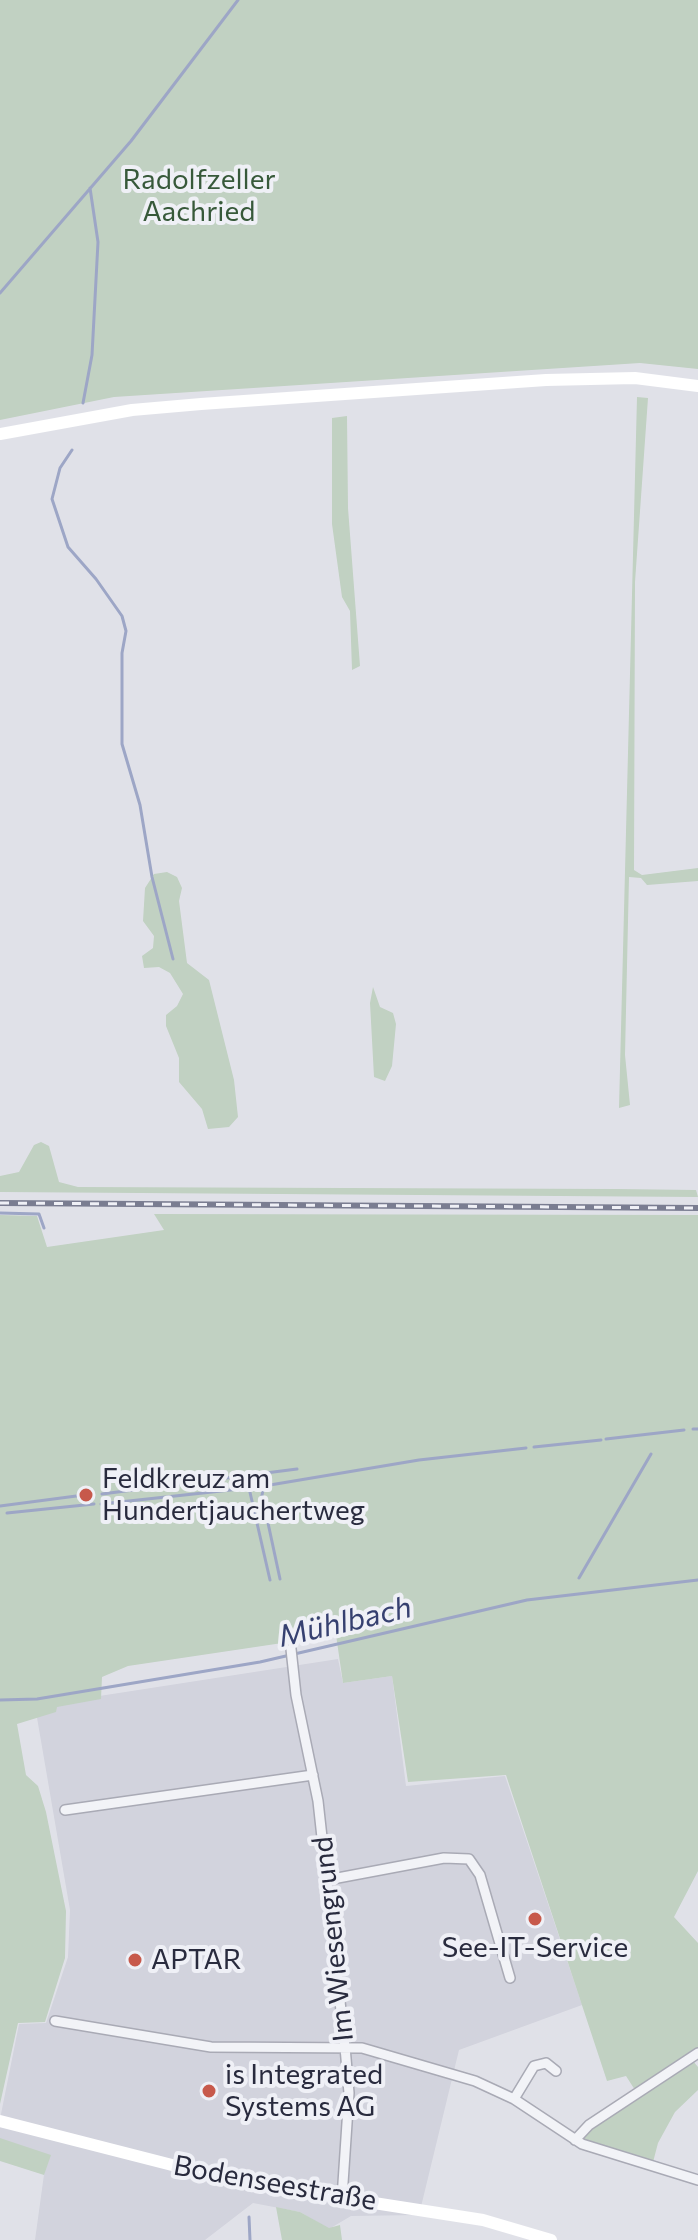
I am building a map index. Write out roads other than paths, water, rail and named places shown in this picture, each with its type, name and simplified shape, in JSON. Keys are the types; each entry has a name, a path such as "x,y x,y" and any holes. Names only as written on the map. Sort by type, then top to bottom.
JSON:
{"main road":[{"path":"0,434 132,410 546,380 635,378 698,386"},
{"name":"Bodenseestraße","path":"0,2121 176,2166 342,2198 483,2220 551,2240"}],"street":[{"name":"Im Wiesengrund","path":"292,1653 296,1695 313,1775 345,2047 349,2093 342,2198"},
{"path":"65,1810 313,1775"},
{"path":"327,1880 444,1858 469,1859 480,1875 510,1978"},
{"path":"55,2021 211,2047 362,2048 433,2067 514,2099 575,2140 698,2180"},
{"path":"575,2140 589,2125 698,2053"},
{"path":"514,2099 534,2066 546,2063 556,2071"}],"waterway":[{"path":"0,293 131,141 238,0"},
{"path":"83,403 92,355 98,242 90,188"},
{"path":"72,450 60,468 52,499 68,547 122,616 126,631 122,653 122,744 140,805 152,877 173,959"},
{"path":"0,1213 39,1214 44,1228"},
{"path":"693,1429 698,1429"},
{"path":"606,1439 684,1430"},
{"path":"534,1447 601,1440"},
{"path":"280,1579 262,1495 264,1486 419,1460 526,1448"},
{"path":"579,1578 651,1454"},
{"path":"102,1494 297,1469"},
{"path":"101,1504 249,1488 270,1580"},
{"path":"0,1506 84,1495"},
{"path":"7,1513 94,1504"},
{"name":"Mühlbach","path":"0,1700 37,1699 260,1662 527,1600 698,1580"},
{"path":"249,2217 250,2240"}],"railway":[{"path":"0,1203 698,1208"}],"place":[{"name":"Feldkreuz am Hundertjauchertweg","path":"86,1495"},
{"name":"See-IT-Service","path":"535,1919"},
{"name":"APTAR","path":"135,1960"},
{"name":"is Integrated Systems AG","path":"209,2091"}],"park label":[{"name":"Radolfzeller Aachried","path":"199,196"}]}
